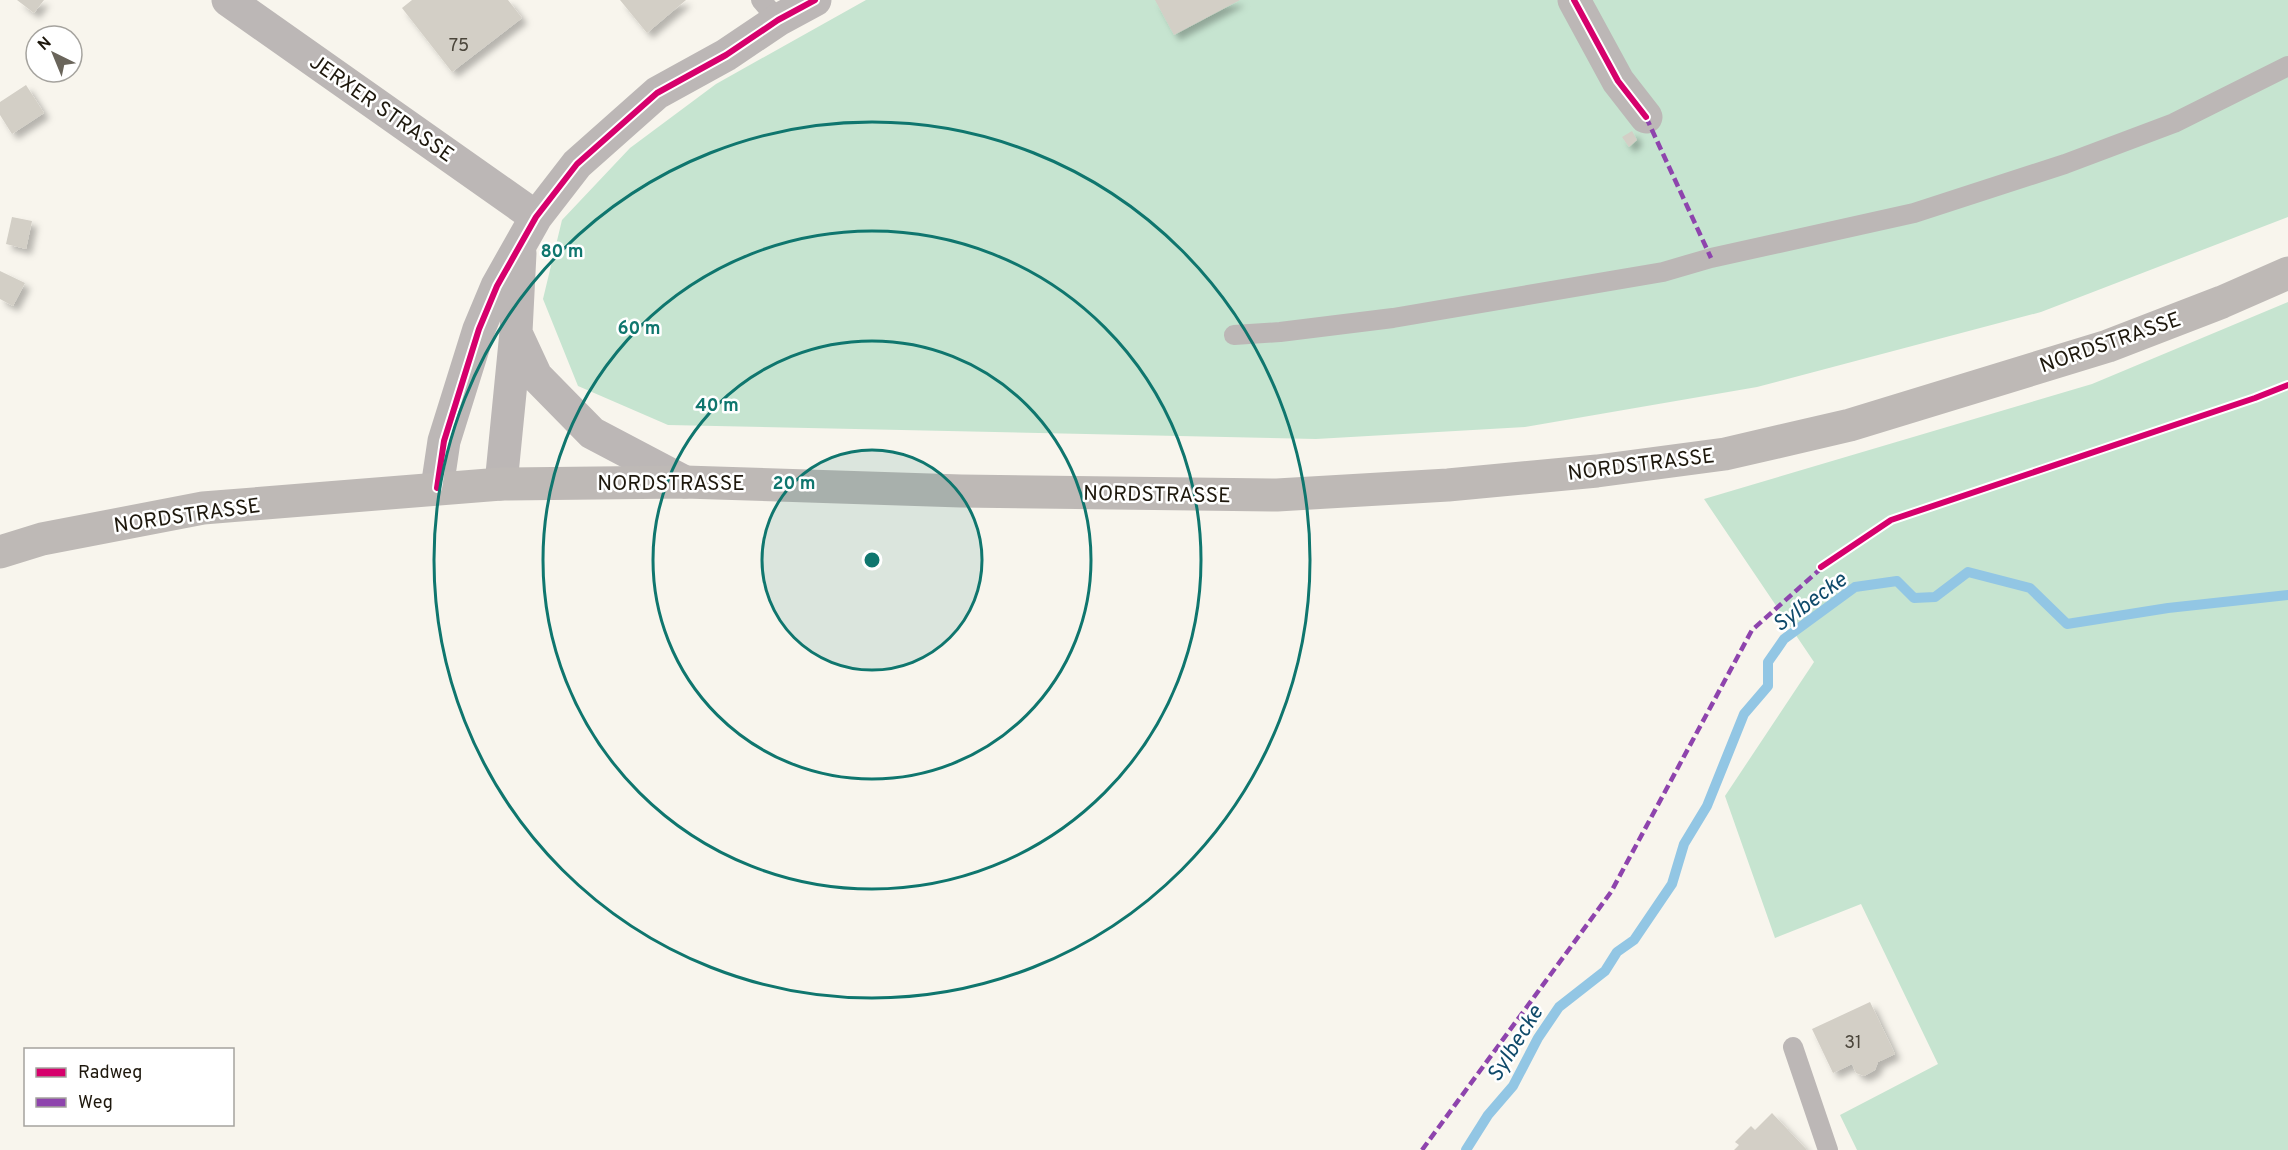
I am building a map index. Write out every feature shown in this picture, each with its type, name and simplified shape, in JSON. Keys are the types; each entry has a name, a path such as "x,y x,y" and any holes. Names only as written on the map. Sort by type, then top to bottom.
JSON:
{"main road":[{"name":"NORDSTRASSE","path":"0,552 42,539 203,508 501,484 685,482 961,491 1276,495 1448,485 1597,471 1725,454 1850,425 2108,346 2222,302 2288,273"}],"street":[{"name":"JERXER STRASSE","path":"228,0 536,217"},
{"path":"437,488 444,441 480,329 497,286 520,249 536,217 577,164 657,93 726,55 769,10 815,0"},
{"path":"1574,0 1618,81 1646,117"},
{"path":"501,484 516,332 520,249"},
{"path":"516,332 536,376 592,433 685,482"}],"lane":[{"path":"1234,335 1280,332 1393,318 1664,272 1711,258 1914,213 2065,164 2174,123 2288,66"},
{"path":"1793,1047 1828,1150"}],"green space":[{"path":"866,0 2288,0 2288,217 2041,312 1757,387 1525,427 1316,439 668,425 578,386 543,299 562,220 630,148 716,84"},
{"path":"2288,302 2288,1150 1857,1150 1840,1115 1938,1064 1861,904 1775,938 1725,796 1814,662 1704,499 2092,384"}],"building":[{"path":"17,0 44,0 34,13"},
{"path":"412,0 508,0 522,18 452,72 402,8"},
{"path":"620,0 686,0 647,33"},
{"path":"1155,0 1240,0 1174,35"},
{"path":"26,85 44,113 12,134 0,115 0,102"},
{"path":"1632,131 1637,140 1629,147 1622,137"},
{"path":"12,217 32,221 26,249 6,244"},
{"path":"0,271 25,283 13,306 0,299"},
{"path":"1870,1002 1895,1054 1878,1062 1875,1070 1864,1076 1856,1073 1852,1064 1833,1073 1812,1029"},
{"path":"1772,1113 1807,1150 1734,1150 1739,1145 1735,1142 1751,1126 1755,1130"}],"waterway":[{"name":"Sylbecke","path":"1466,1150 1488,1115 1513,1086 1538,1038 1559,1007 1605,971 1617,952 1634,940 1672,884 1684,844 1707,806 1744,714 1768,686 1768,662 1784,639 1855,587 1897,581 1914,598 1935,597 1968,572 2030,588 2067,624 2168,608 2288,595"}],"marked path":[{"path":"1646,117 1711,258"},
{"path":"1422,1150 1611,892 1752,630 1826,564"}],"cycle path":[{"path":"437,488 444,441 479,329 497,286 536,217 577,164 657,93 726,55 778,20 815,0"},
{"path":"1574,0 1618,81 1646,117"},
{"path":"1821,567 1891,520 2288,385"}]}
